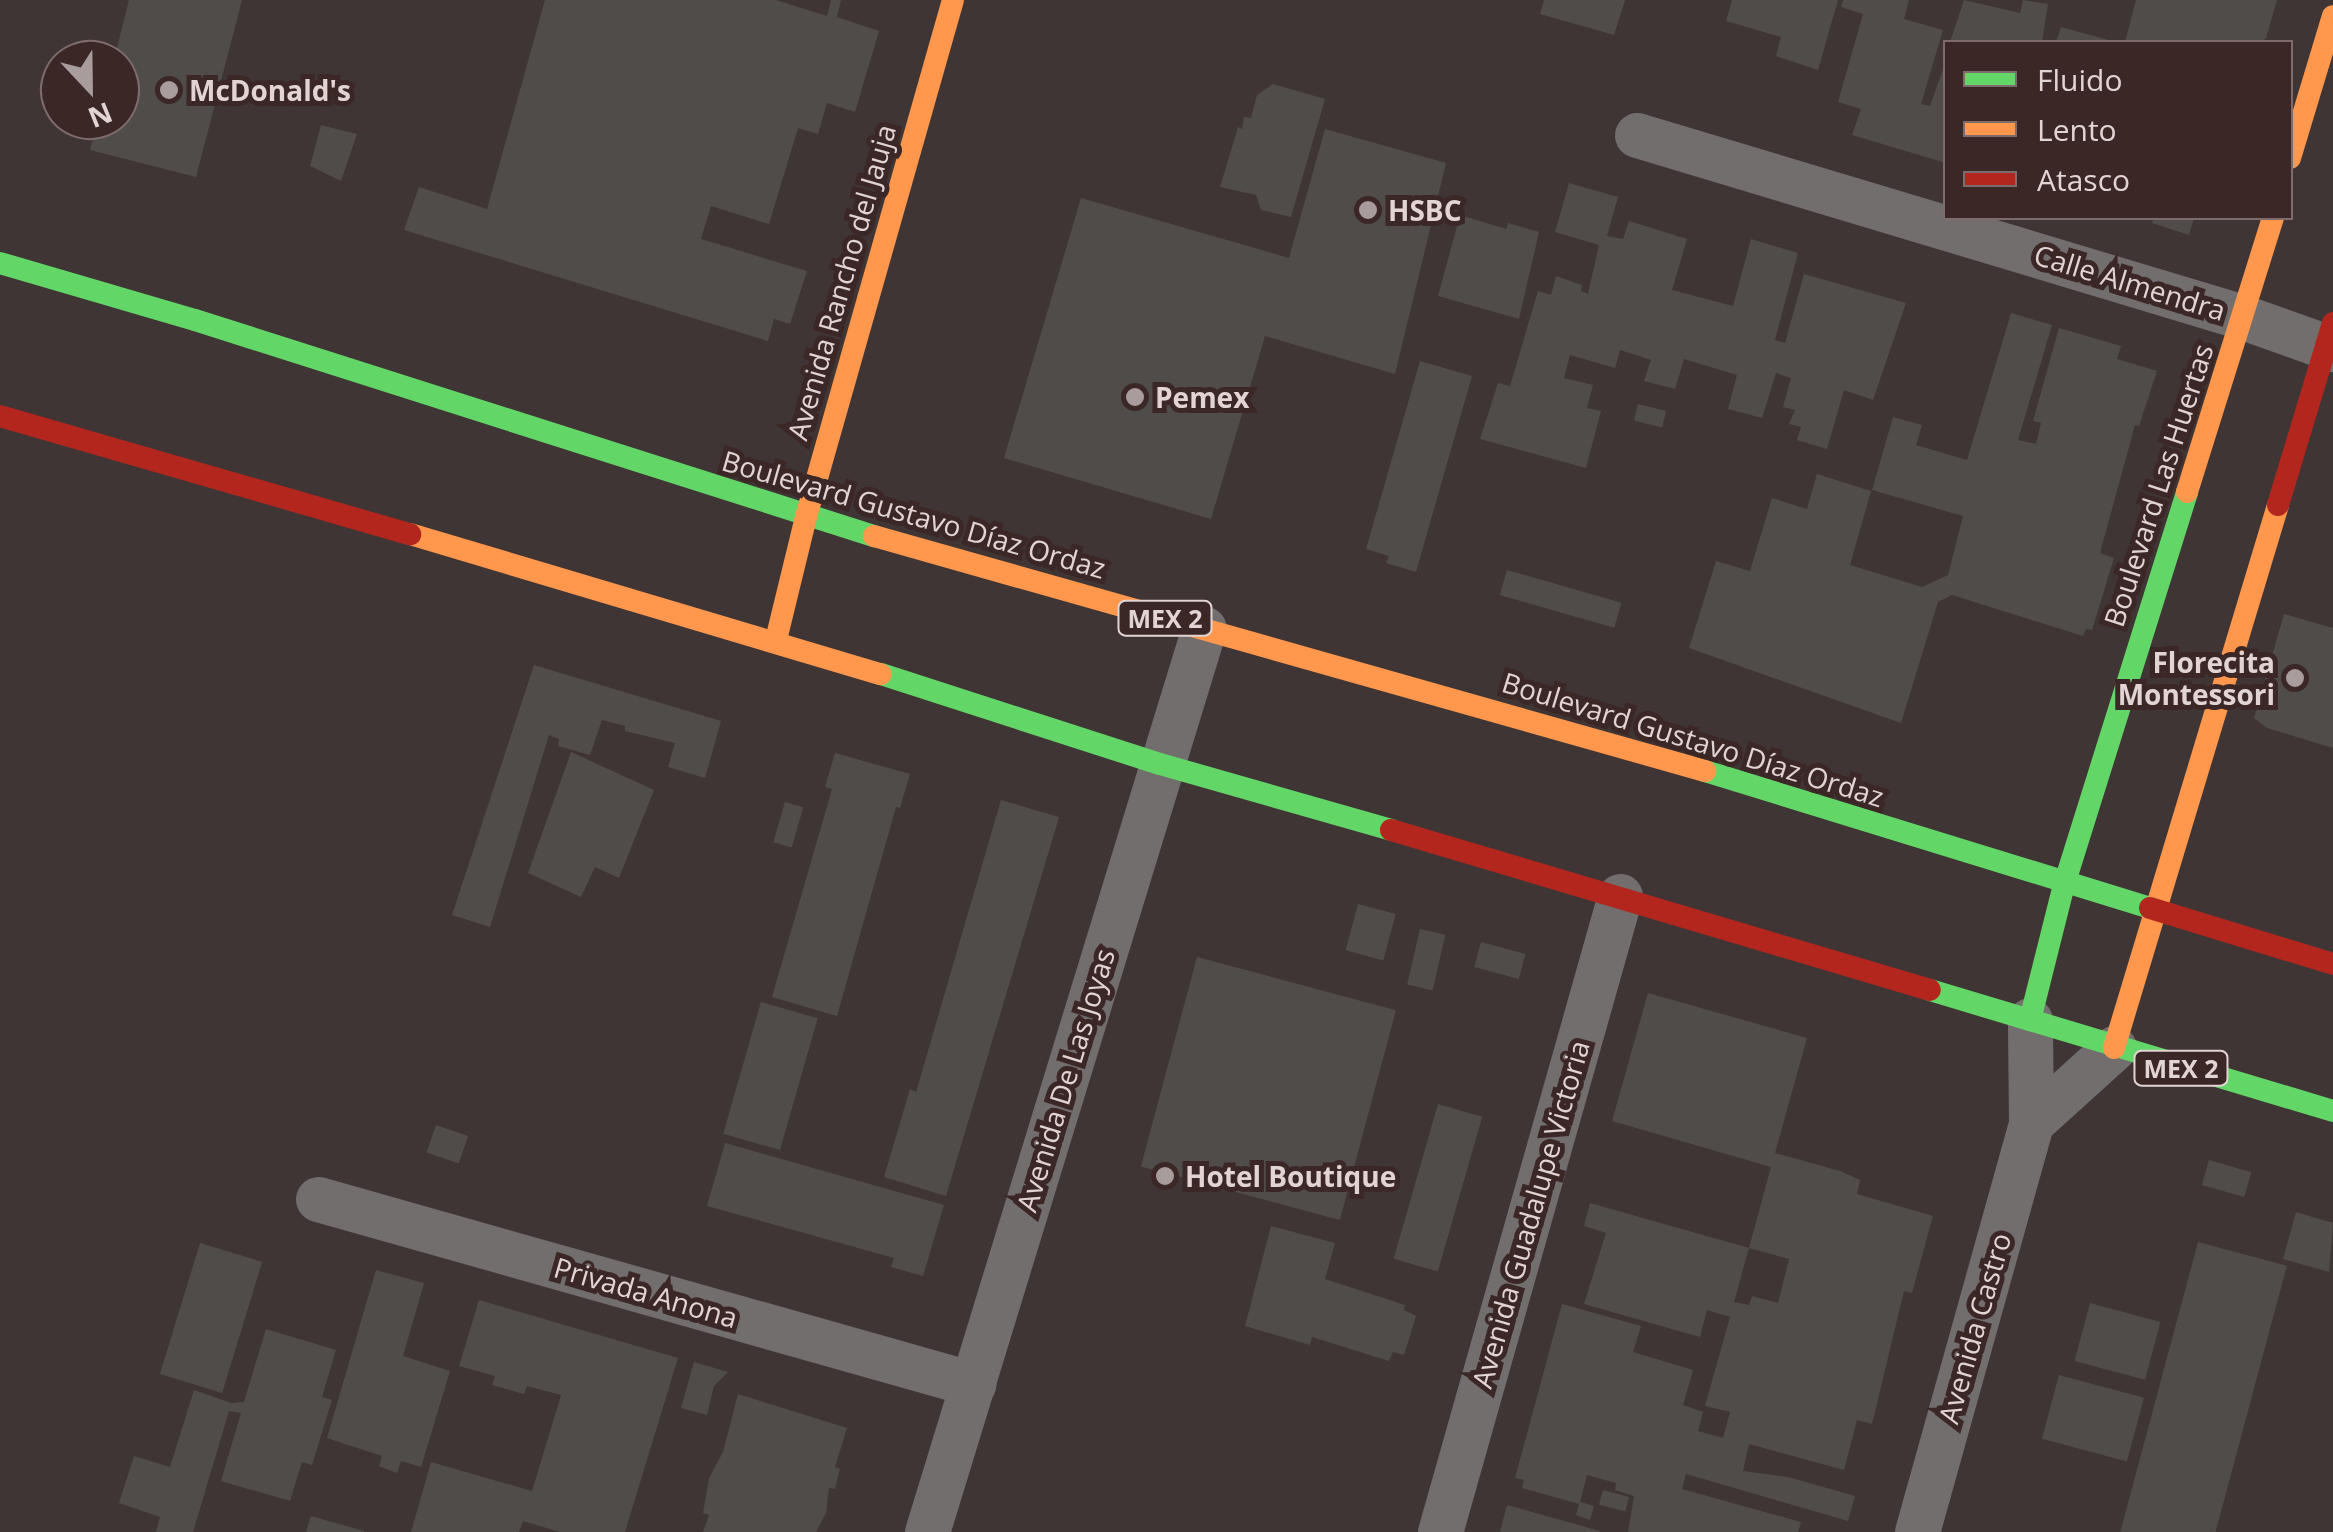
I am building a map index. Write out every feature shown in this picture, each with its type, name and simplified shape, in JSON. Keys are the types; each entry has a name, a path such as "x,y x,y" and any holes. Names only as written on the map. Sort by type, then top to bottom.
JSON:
{"main road":[{"name":"Avenida Rancho del Jauja","path":"776,640 806,517 953,0"},
{"path":"2293,148 2333,16"},
{"name":"Boulevard Las Huertas","path":"2030,1020 2064,884 2272,220"},
{"name":"Boulevard Gustavo Díaz Ordaz","path":"0,263 195,320 806,517 1637,750 2153,912 2333,964"},
{"path":"2114,1048 2331,340"},
{"name":"MEX 2","path":"0,416 776,640 1160,764 1620,896 2333,1111"}],"street":[{"name":"Calle Almendra","path":"1637,135 2331,340"},
{"name":"Avenida De Las Joyas","path":"927,1532 1204,628"},
{"name":"Avenida Guadalupe Victoria","path":"1440,1532 1620,896"},
{"name":"Avenida Castro","path":"1917,1532 2032,1124 2030,1020"},
{"path":"2032,1124 2114,1048"},
{"name":"Privada Anona","path":"318,1199 973,1384"}],"building":[{"name":"McDonald's","path":"129,0 242,0 196,177 90,150 93,140 140,140 140,40 119,40"},
{"path":"545,0 776,0 827,16 831,0 841,0 837,17 879,31 855,112 827,103 818,134 798,128 769,224 711,206 701,239 807,271 790,324 774,319 768,341 404,230 419,187 487,209"},
{"path":"1544,0 1625,0 1614,35 1540,14"},
{"path":"1732,0 1838,0 1818,70 1776,56 1781,37 1726,21"},
{"path":"1843,0 1909,0 1904,19 1943,30 1921,104 1930,106 1943,69 1943,162 1852,135 1861,109 1838,102 1863,14 1841,7"},
{"path":"1964,0 2020,13 2023,0 2048,4 2042,40 1951,40"},
{"path":"2136,0 2277,0 2264,40 2126,40"},
{"path":"2061,27 2108,40 2057,40"},
{"path":"1273,84 1325,99 1291,217 1261,210 1256,195 1220,187 1238,127 1242,129 1244,117 1251,118 1257,95"},
{"path":"321,125 357,134 341,181 310,166"},
{"name":"Pemex","path":"1325,129 1446,163 1395,374 1265,336 1211,519 1004,458 1081,198 1289,258"},
{"path":"1569,183 1618,197 1607,236 1623,239 1629,221 1687,239 1672,290 1733,306 1751,239 1798,253 1775,340 1785,343 1804,274 1906,303 1873,400 1844,390 1827,449 1797,440 1801,427 1789,424 1795,410 1783,407 1791,378 1776,373 1762,418 1728,409 1737,375 1684,359 1675,389 1644,381 1651,360 1620,350 1615,368 1570,355 1564,378 1593,385 1587,408 1601,411 1586,468 1480,439 1498,383 1510,386 1538,291 1551,295 1556,276 1582,285 1581,291 1588,294 1599,245 1555,232"},
{"path":"1460,215 1506,229 1508,223 1539,232 1519,319 1438,296"},
{"path":"2153,220 2193,220 2189,235 2152,223"},
{"path":"2011,313 2052,325 2018,440 2036,444 2041,423 2033,421 2059,328 2121,346 2117,359 2157,371 2139,426 2135,425 2100,553 2114,558 2092,630 2086,629 2083,636 1952,595 1938,602 1901,723 1689,648 1716,561 1750,571 1772,498 1807,509 1817,474 1871,491 1850,565 1922,587 1948,575 1963,516 1872,490 1893,417 1922,425 1916,445 1967,460"},
{"path":"1420,361 1472,376 1416,572 1386,563 1389,556 1366,549"},
{"path":"1638,404 1666,411 1662,428 1634,420"},
{"path":"1507,570 1621,603 1614,628 1500,595"},
{"path":"2284,614 2333,628 2333,748 2267,728 2254,718"},
{"path":"534,665 721,721 705,778 668,767 675,743 625,731 625,726 602,720 590,755 558,746 559,739 549,735 490,927 452,915"},
{"path":"571,752 654,790 619,878 595,867 581,897 528,873"},
{"path":"835,753 910,774 900,808 896,807 837,1016 772,997 832,789 825,787"},
{"path":"1001,800 1059,817 946,1196 884,1177 910,1089 916,1092"},
{"path":"785,802 803,807 792,848 773,842"},
{"path":"1358,904 1396,914 1383,960 1346,950"},
{"path":"1420,929 1445,935 1433,990 1407,985"},
{"path":"1481,942 1525,954 1519,979 1474,967"},
{"path":"1197,957 1396,1010 1340,1220 1141,1167"},
{"path":"1648,993 1807,1038 1775,1153 1860,1180 1857,1194 1933,1216 1912,1293 1904,1291 1872,1424 1857,1420 1844,1470 1749,1444 1743,1471 1788,1477 1855,1496 1848,1521 1686,1474 1682,1489 1801,1522 1798,1532 1628,1532 1634,1496 1615,1490 1616,1483 1587,1475 1580,1502 1594,1506 1590,1520 1576,1515 1579,1504 1522,1488 1524,1480 1515,1478 1562,1304 1641,1326 1633,1352 1693,1370 1683,1405 1703,1412 1698,1431 1723,1438 1730,1412 1705,1406 1730,1317 1707,1310 1700,1337 1584,1304 1606,1233 1584,1226 1590,1203 1749,1248 1771,1167 1612,1121","holes":["1749,1248 1789,1259 1778,1303 1752,1296 1749,1305 1734,1302"]},
{"path":"761,1002 818,1018 780,1150 723,1134"},
{"path":"1438,1104 1482,1117 1438,1271 1394,1259"},
{"path":"436,1125 468,1136 459,1163 427,1152"},
{"path":"725,1143 944,1205 923,1276 891,1267 894,1258 707,1206"},
{"path":"2209,1160 2251,1172 2244,1197 2202,1185"},
{"path":"2296,1212 2333,1223 2329,1272 2283,1259"},
{"path":"1271,1226 1335,1243 1325,1279 1405,1305 1404,1310 1416,1316 1404,1355 1393,1352 1389,1361 1312,1337 1310,1345 1245,1326"},
{"path":"2198,1242 2287,1266 2216,1532 2120,1532"},
{"path":"200,1243 262,1262 222,1393 160,1374"},
{"path":"376,1270 424,1283 403,1356 450,1371 421,1467 401,1461 397,1473 379,1466 382,1456 327,1438"},
{"path":"479,1300 678,1358 625,1532 560,1532 523,1521 519,1532 411,1532 431,1462 532,1491 561,1395 527,1386 524,1394 492,1385 495,1376 459,1366"},
{"path":"2090,1303 2161,1322 2145,1380 2074,1361"},
{"path":"266,1329 336,1350 322,1397 332,1400 312,1465 302,1462 290,1501 221,1481 241,1413 229,1411 193,1532 156,1532 160,1517 119,1503 134,1456 170,1467 194,1390 231,1403 244,1402"},
{"path":"694,1362 728,1372 714,1386 707,1415 681,1408"},
{"path":"2059,1375 2144,1398 2127,1462 2042,1439"},
{"path":"738,1394 847,1428 835,1467 840,1469 835,1489 829,1488 826,1513 816,1532 703,1532 709,1515 703,1513 709,1478 723,1452"},
{"path":"1603,1490 1629,1497 1625,1511 1599,1504"},
{"path":"1507,1505 1600,1531 1500,1532"},
{"path":"311,1516 364,1531 364,1532 306,1532"}],"traffic: fast":[{"path":"0,263 195,320 874,536"},
{"path":"2030,1020 2064,885 2187,492"},
{"path":"881,674 1160,764 1391,830"},
{"path":"1705,771 2150,908"},
{"path":"1930,990 2333,1111"}],"traffic: slow":[{"path":"776,640 806,517 953,0"},
{"path":"2293,148 2333,16"},
{"path":"2187,492 2272,220"},
{"path":"2114,1048 2278,505"},
{"path":"410,534 881,674"},
{"path":"874,536 1705,771"}],"traffic: jam":[{"path":"2278,505 2333,323"},
{"path":"0,416 410,534"},
{"path":"1391,830 1930,990"},
{"path":"2150,908 2333,964"}],"place":[{"name":"McDonald's","path":"169,90"},
{"name":"HSBC","path":"1368,210"},
{"name":"Pemex","path":"1135,397"},
{"name":"Florecita Montessori","path":"2295,678"},
{"name":"Hotel Boutique","path":"1165,1176"}]}
